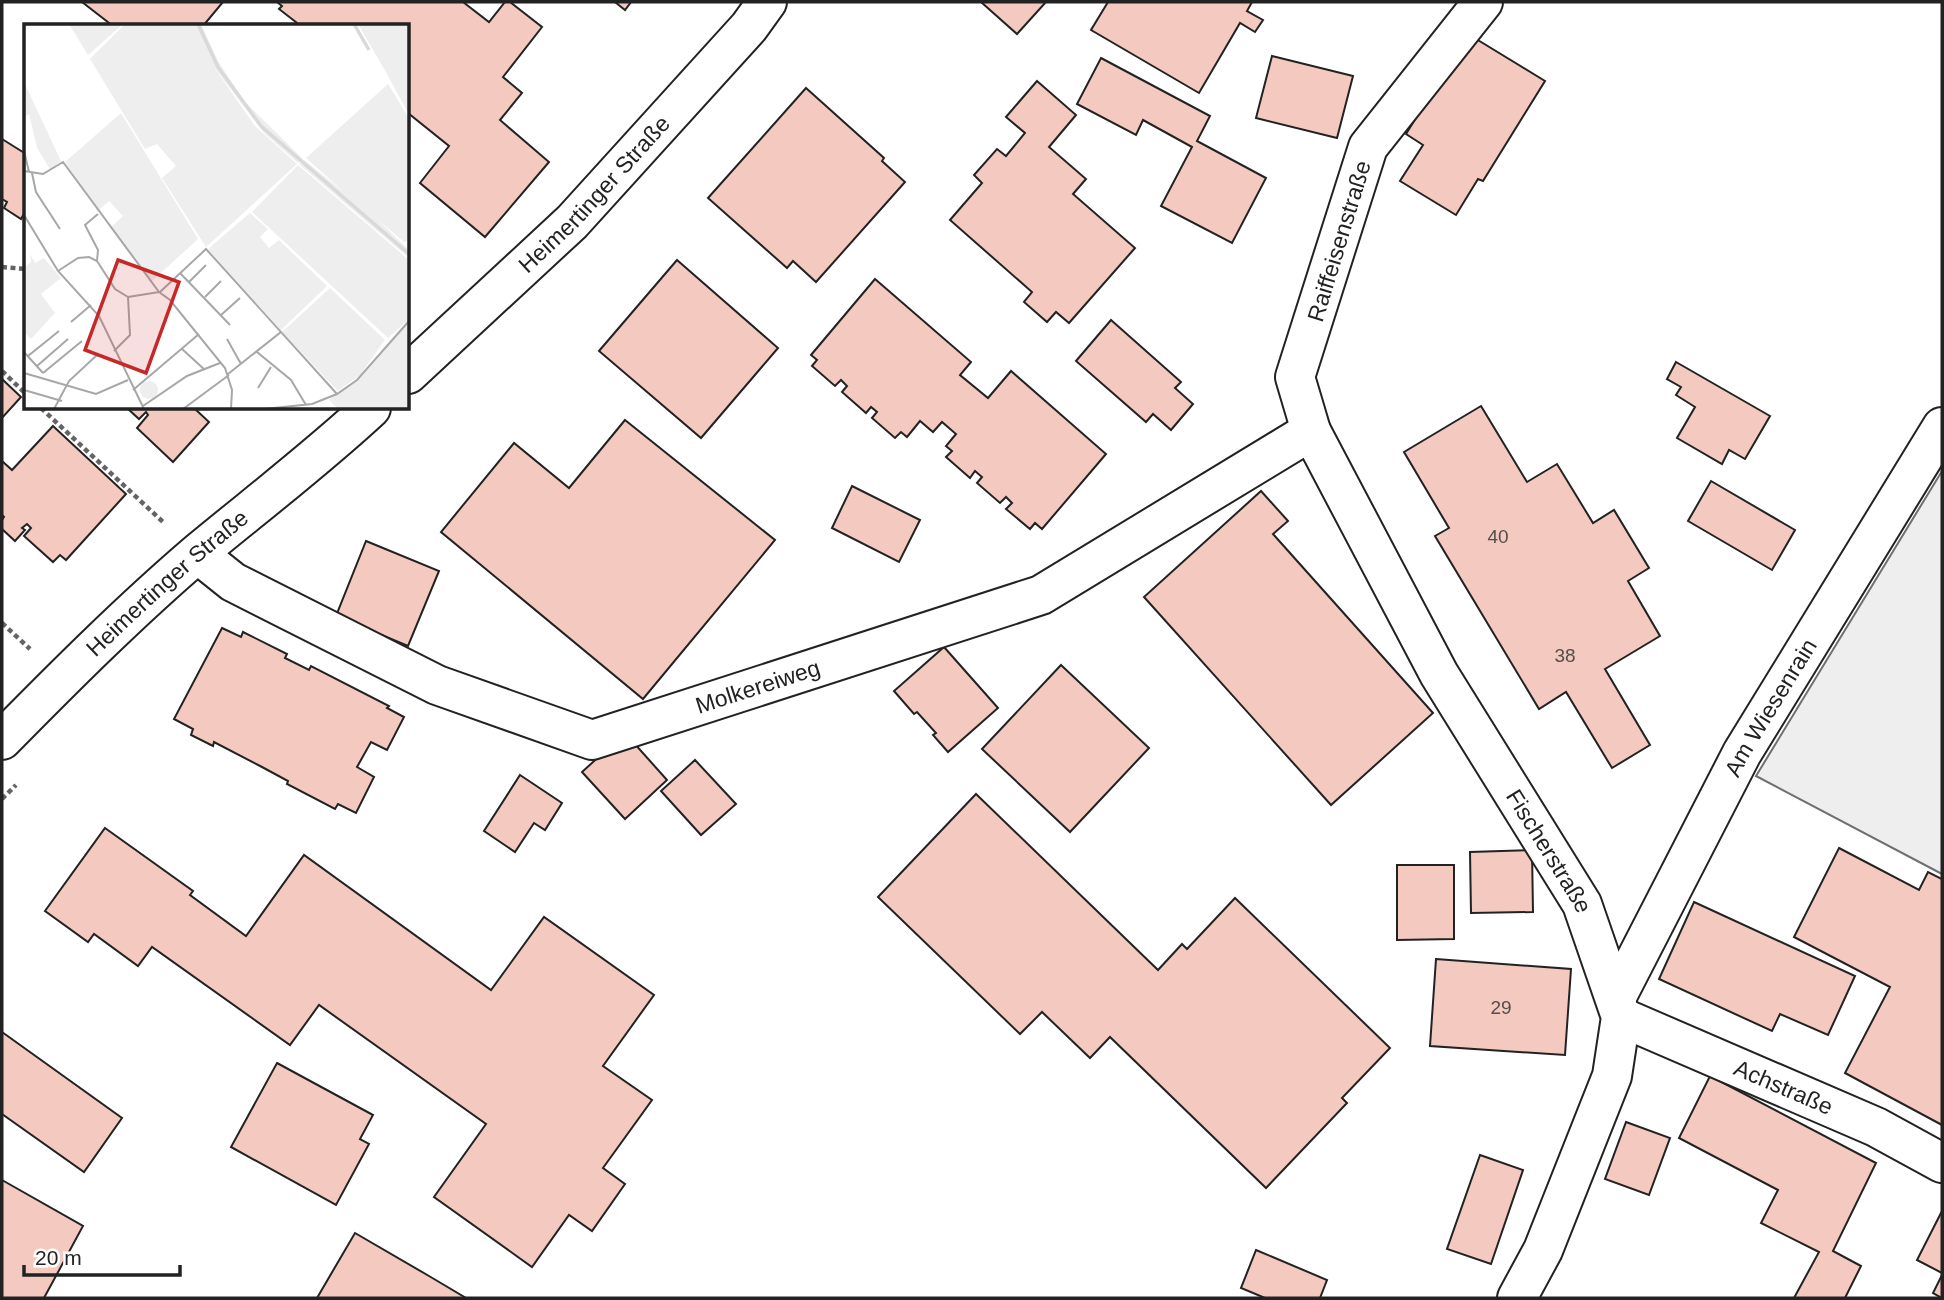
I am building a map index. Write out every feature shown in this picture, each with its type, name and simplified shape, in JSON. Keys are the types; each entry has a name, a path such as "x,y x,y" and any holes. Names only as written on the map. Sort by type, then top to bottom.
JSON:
{"street":[{"name":"Heimertinger Straße","path":"410,372 572,222 750,27 767,2"},
{"name":"Raiffeisenstraße","path":"1311,430 1295,377 1368,147 1483,2"},
{"name":"Heimertinger Straße","path":"2,740 62,679 198,554 335,442 369,410"},
{"name":"Am Wiesenrain","path":"1618,1007 1742,753 1942,428"},
{"name":"Molkereiweg","path":"198,554 233,582 437,685 592,740 1041,595 1311,430"},
{"name":"Fischerstraße","path":"1311,430 1439,674 1582,904 1618,1007 1612,1076 1543,1250 1517,1298"},
{"name":"Achstraße","path":"1618,1007 1876,1127 1942,1163"}],"path":[{"path":"2,267 24,269"},
{"path":"2,371 24,392"},
{"path":"43,410 198,554"}],"shaded area":[{"path":"1942,471 1942,874 1756,776"}],"building":[{"path":"82,2 223,2 205,24 110,24"},
{"path":"277,2 463,2 489,22 505,2 510,2 542,27 503,77 522,93 500,120 549,162 485,237 420,183 449,146 410,115 410,24 298,24 279,9 282,6"},
{"path":"615,2 631,2 625,10"},
{"path":"981,2 1046,2 1017,34"},
{"path":"1108,2 1252,2 1247,11 1263,20 1255,32 1240,23 1199,93 1091,30"},
{"path":"1468,34 1545,81 1483,181 1478,179 1456,215 1400,181 1423,145 1406,134"},
{"path":"1272,56 1353,76 1337,138 1256,118"},
{"path":"1101,58 1210,116 1197,141 1266,178 1232,243 1161,206 1192,147 1143,120 1136,135 1077,104"},
{"path":"1037,81 1076,115 1049,147 1086,179 1073,194 1135,248 1069,323 1056,312 1047,322 1024,302 1032,292 950,220 982,183 974,175 997,149 1006,156 1025,133 1006,117"},
{"path":"806,88 884,158 882,161 905,182 816,282 793,261 787,268 708,198"},
{"path":"2,139 24,153 24,214 21,219 4,208 7,202 2,199"},
{"path":"677,260 778,348 701,438 599,351"},
{"path":"875,279 971,362 960,375 988,398 1011,371 1106,454 1042,529 1035,523 1030,529 1006,509 1012,503 1006,497 1000,503 977,483 982,477 975,471 970,478 946,457 952,451 946,446 956,434 942,422 933,432 920,421 907,437 901,432 895,438 872,418 877,412 871,407 866,413 842,392 847,386 841,380 835,386 812,366 817,360 811,355"},
{"path":"1111,320 1181,382 1175,388 1193,404 1171,430 1153,414 1146,422 1076,361"},
{"path":"1676,362 1770,416 1745,459 1729,450 1722,464 1677,438 1695,407 1676,395 1681,387 1667,379"},
{"path":"2,379 21,397 2,418"},
{"path":"1481,406 1527,482 1557,464 1593,523 1614,510 1649,568 1628,581 1660,636 1605,669 1650,745 1612,768 1566,692 1539,709 1435,536 1449,528 1404,452"},
{"path":"129,410 196,410 209,422 173,462 137,428 148,415 146,412 139,419"},
{"path":"625,420 775,540 643,699 441,532 514,443 569,488"},
{"path":"53,426 126,494 66,560 60,555 53,562 24,536 31,528 27,524 15,541 2,529 2,461 12,470"},
{"path":"1711,481 1795,530 1772,570 1688,521"},
{"path":"852,486 920,520 899,562 832,528"},
{"path":"1261,491 1288,521 1273,534 1433,713 1331,805 1144,597"},
{"path":"366,541 439,571 408,646 336,616"},
{"path":"222,628 241,637 243,632 287,654 285,658 309,670 311,666 389,706 387,708 404,717 387,750 371,742 357,767 374,777 356,813 338,804 335,809 214,742 213,746 191,735 193,729 174,719"},
{"path":"944,647 998,708 948,752 933,735 936,733 917,712 914,714 894,691"},
{"path":"1061,665 1149,748 1070,832 982,749"},
{"path":"625,733 667,780 625,819 582,772"},
{"path":"695,760 736,804 701,835 661,791"},
{"path":"520,775 562,803 545,830 534,823 515,852 484,831"},
{"path":"976,794 1158,970 1182,944 1187,949 1235,898 1390,1048 1342,1098 1347,1103 1266,1188 1110,1037 1090,1058 1042,1012 1020,1034 878,897"},
{"path":"105,828 193,891 190,895 246,936 304,855 491,990 544,917 654,995 603,1066 652,1100 603,1168 625,1184 592,1231 569,1215 532,1267 434,1197 486,1124 319,1005 290,1045 152,947 138,966 94,934 88,942 45,911"},
{"path":"1839,848 1919,890 1928,872 1942,879 1942,1125 1845,1073 1890,987 1794,937"},
{"path":"1532,850 1533,912 1471,913 1470,852"},
{"path":"1397,865 1454,865 1454,939 1397,940"},
{"path":"1694,902 1855,976 1828,1035 1780,1014 1772,1031 1659,979"},
{"path":"1436,959 1571,969 1565,1055 1430,1046"},
{"path":"2,1032 122,1118 84,1172 2,1114"},
{"path":"277,1063 373,1115 360,1139 369,1144 336,1205 231,1147"},
{"path":"1710,1076 1876,1163 1833,1251 1861,1266 1845,1298 1794,1298 1819,1252 1761,1223 1778,1190 1679,1138"},
{"path":"1626,1122 1670,1138 1649,1195 1605,1179"},
{"path":"1480,1155 1523,1170 1491,1264 1447,1249"},
{"path":"2,1180 83,1226 44,1298 2,1298"},
{"path":"1942,1211 1942,1273 1917,1260"},
{"path":"355,1233 429,1276 466,1298 317,1298"},
{"path":"1256,1250 1327,1280 1320,1298 1265,1298 1241,1288"},
{"path":"1942,1275 1942,1298 1933,1293"}]}
